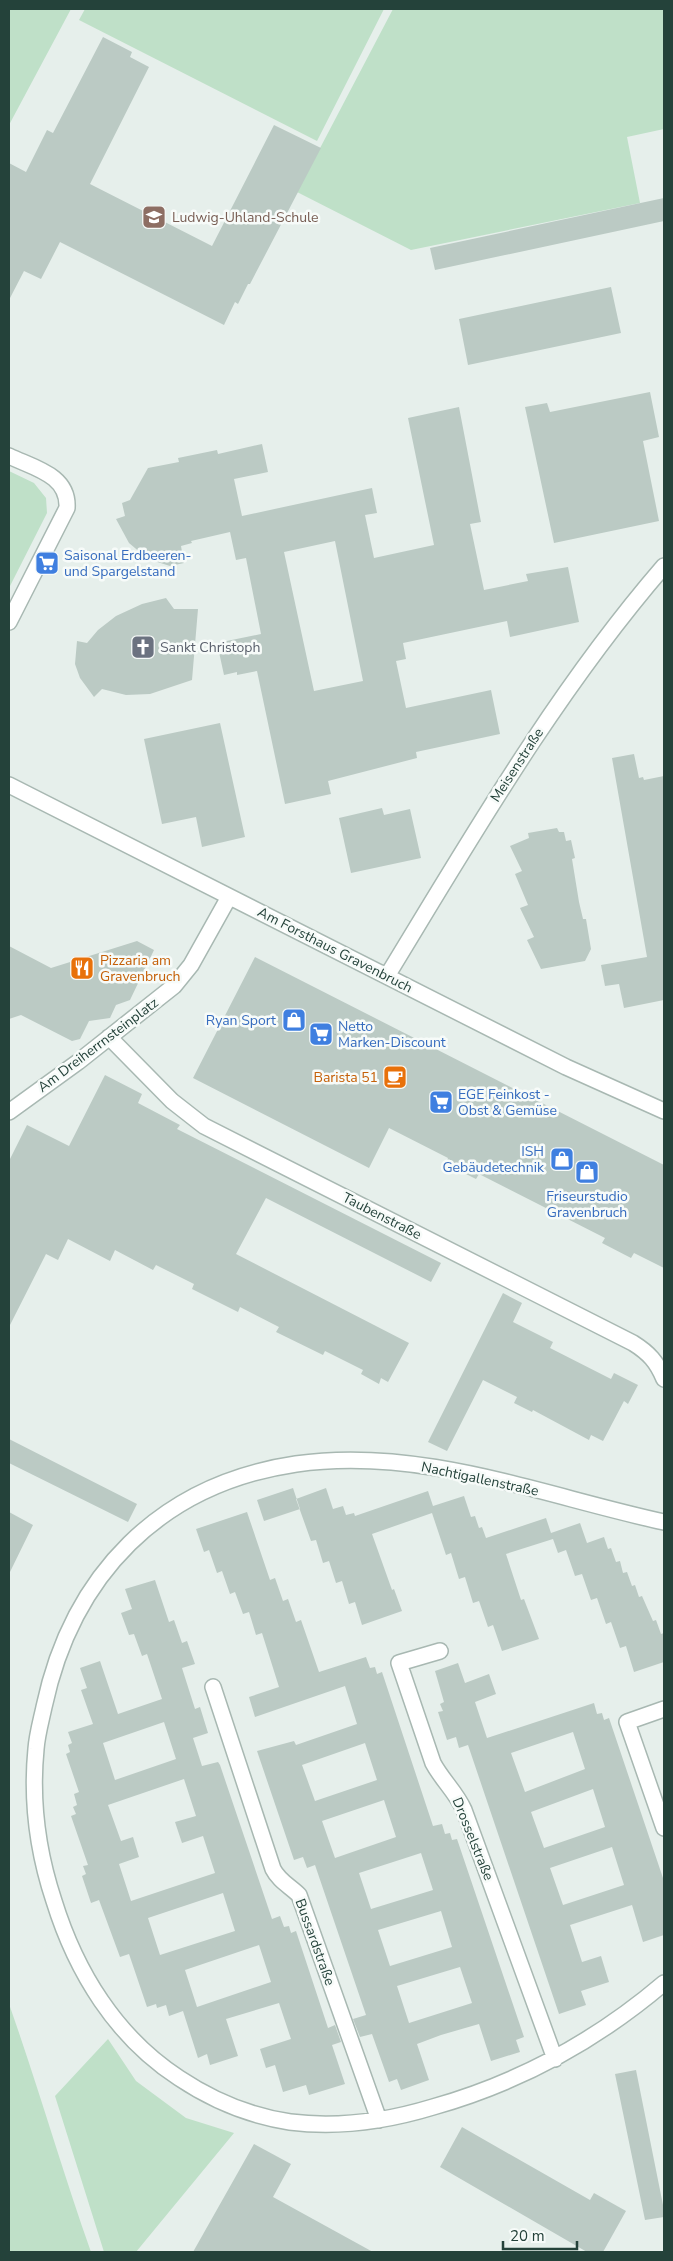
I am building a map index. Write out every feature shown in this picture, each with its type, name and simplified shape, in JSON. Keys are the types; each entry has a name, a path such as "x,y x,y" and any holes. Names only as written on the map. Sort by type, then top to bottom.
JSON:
{"street":[{"path":"9,456 57,479 64,486 68,498 67,508 9,622"},
{"name":"Meisenstraße","path":"387,976 514,767 593,656 664,566"},
{"name":"Am Forsthaus Gravenbruch","path":"9,785 566,1067 664,1110"},
{"name":"Am Dreiherrnsteinplatz","path":"9,1112 148,1008 174,986 202,946 228,897"},
{"name":"Taubenstraße","path":"109,1037 172,1101 204,1126 633,1343 645,1350 655,1360 664,1379"},
{"name":"Nachtigallenstraße","path":"664,1522 456,1471 374,1461 316,1462 291,1465 214,1486 169,1510 123,1550 101,1574 80,1606 51,1673 36,1748 35,1806 51,1892 63,1929 84,1975 120,2027 141,2049 164,2068 205,2094 229,2105 288,2122 323,2124 379,2120 411,2114 460,2100 506,2082 555,2059 612,2023 664,1983"},
{"name":"Drosselstraße","path":"440,1651 399,1663 433,1763 438,1773 458,1798 464,1810 555,2059"},
{"name":"Bussardstraße","path":"213,1687 273,1869 277,1878 299,1895 379,2120"},
{"path":"664,1709 627,1722 664,1828"}],"green space":[{"path":"9,9 71,9 9,125"},
{"path":"85,9 384,9 317,141 79,20"},
{"path":"393,9 664,9 664,129 627,137 640,203 411,250 297,192"},
{"path":"9,471 34,483 46,498 47,513 9,588"},
{"path":"9,2004 70,2190 91,2252 9,2252"},
{"path":"108,2039 136,2081 186,2118 234,2133 136,2252 104,2252 55,2096"}],"building":[{"path":"103,37 132,52 130,57 149,67 90,184 212,246 274,125 321,148 250,284 248,284 238,304 235,302 224,325 60,242 41,279 24,271 9,300 9,163 26,172 47,130 53,133"},
{"path":"664,198 664,221 435,270 430,248"},
{"path":"611,287 621,333 468,365 459,319"},
{"path":"650,392 659,437 643,441 659,521 554,543 525,407 547,403 550,412"},
{"path":"459,407 481,522 470,524 484,590 528,581 526,574 568,567 579,622 510,637 507,621 403,643 406,659 396,661 406,708 491,690 500,734 416,752 417,758 328,781 331,794 285,804 257,671 237,675 237,672 224,675 217,643 261,634 246,558 236,560 230,532 191,541 192,543 181,546 184,563 170,566 148,559 129,543 116,519 125,516 122,503 130,500 148,468 179,462 178,458 217,450 218,454 262,444 268,472 234,479 242,516 372,488 377,513 365,515 374,558 434,545 408,418","holes":["335,541 363,681 314,691 284,552"]},
{"name":"Sankt Christoph","path":"166,598 174,609 198,609 192,680 150,694 126,695 102,689 94,697 80,678 75,664 77,641 87,643 98,630 116,616 142,604"},
{"path":"220,723 245,837 202,847 196,817 162,824 144,739"},
{"path":"634,754 639,778 643,777 644,780 664,776 664,1000 624,1008 619,984 605,986 601,965 647,957 612,758"},
{"path":"382,808 384,815 410,809 421,858 351,873 339,818"},
{"path":"557,828 559,832 564,832 566,841 571,840 575,858 572,859 579,902 583,919 586,919 591,949 585,961 541,969 527,940 534,937 520,908 528,905 515,874 522,871 510,846 529,838 528,833"},
{"path":"137,941 154,950 130,1000 116,1005 110,1018 89,1021 80,1039 72,1041 21,1015 9,1019 9,946 51,968"},
{"path":"255,957 664,1165 664,1268 634,1253 631,1258 602,1243 605,1238 479,1174 476,1179 446,1164 448,1158 389,1128 369,1168 193,1078"},
{"path":"105,1075 142,1094 138,1103 180,1125 177,1129 441,1263 431,1282 266,1198 236,1254 409,1343 388,1382 381,1378 379,1384 361,1374 363,1370 325,1351 323,1355 276,1332 279,1327 240,1307 238,1312 192,1289 194,1284 156,1265 153,1270 115,1250 110,1261 68,1239 58,1260 46,1254 9,1327 9,1161 27,1125 69,1146"},
{"path":"503,1293 522,1303 513,1322 553,1342 550,1348 611,1379 614,1373 638,1385 628,1404 624,1401 603,1441 591,1435 589,1440 533,1410 532,1412 514,1403 517,1397 483,1380 447,1451 428,1442"},
{"path":"9,1439 137,1504 128,1522 9,1463"},
{"path":"293,1488 300,1509 264,1521 257,1500"},
{"path":"326,1488 333,1509 343,1506 346,1515 354,1513 355,1516 428,1491 433,1506 464,1496 471,1517 475,1516 479,1528 482,1527 486,1538 546,1518 551,1533 580,1523 587,1543 604,1537 608,1549 611,1548 616,1562 620,1561 623,1573 627,1572 632,1586 635,1585 639,1597 642,1596 653,1621 656,1620 661,1634 664,1633 664,1662 634,1672 626,1646 620,1648 611,1622 606,1624 597,1598 591,1600 582,1574 575,1576 566,1550 558,1553 553,1539 506,1554 521,1600 524,1599 539,1639 502,1651 493,1625 488,1627 479,1601 473,1603 465,1577 459,1579 451,1553 446,1555 432,1513 372,1534 392,1590 394,1589 402,1611 362,1625 355,1602 349,1604 342,1581 336,1583 329,1561 323,1563 316,1540 311,1541 296,1499"},
{"path":"9,1512 33,1525 9,1574"},
{"path":"247,1512 270,1580 275,1578 283,1601 288,1599 296,1622 301,1620 319,1672 366,1657 370,1668 375,1667 377,1674 382,1672 433,1826 442,1824 445,1834 450,1833 452,1840 457,1839 524,2037 516,2040 520,2052 491,2061 479,2024 441,2035 417,2044 429,2080 401,2090 397,2079 389,2082 372,2034 360,2037 353,2019 366,2015 315,1865 307,1868 303,1857 294,1860 257,1751 294,1741 296,1745 357,1724 345,1686 255,1717 249,1697 279,1687 262,1633 256,1635 249,1612 243,1614 235,1592 230,1594 222,1571 217,1573 209,1550 204,1552 196,1529","holes":["365,1743 377,1780 315,1801 302,1765","384,1800 396,1837 335,1858 322,1821","421,1853 433,1890 371,1909 359,1873","441,1911 452,1947 390,1966 378,1930","460,1967 472,2003 409,2023 397,1986"]},
{"path":"155,1580 169,1622 174,1620 182,1643 187,1641 195,1664 182,1668 195,1709 200,1707 208,1733 193,1738 202,1766 218,1762 220,1765 272,1919 280,1916 284,1927 289,1926 291,1933 296,1931 328,2028 335,2025 341,2042 332,2045 345,2084 309,2095 306,2085 283,2092 275,2065 266,2068 260,2049 291,2039 279,2003 226,2019 238,2056 210,2065 207,2054 198,2058 183,2011 169,2016 166,2005 157,2008 156,2004 147,2007 129,1954 120,1957 99,1900 91,1903 82,1876 86,1874 83,1866 88,1865 71,1816 76,1814 73,1807 77,1805 74,1794 79,1792 66,1754 70,1752 68,1745 72,1743 68,1732 93,1724 81,1690 87,1688 80,1668 100,1661 118,1714 162,1699 147,1654 142,1656 134,1634 129,1635 121,1613 132,1609 125,1589","holes":["164,1722 176,1759 115,1780 103,1743","184,1779 196,1816 175,1822 182,1843 203,1836 215,1873 131,1901 119,1864 139,1857 133,1837 121,1841 108,1805","223,1893 235,1931 160,1955 148,1918","259,1945 271,1982 197,2007 185,1970"]},
{"path":"458,1663 465,1683 489,1674 496,1694 475,1702 487,1738 594,1703 597,1714 602,1713 604,1720 609,1718 664,1881 664,1935 643,1942 632,1905 570,1925 582,1962 601,1956 609,1982 581,1991 586,2005 559,2014 468,1745 459,1748 456,1737 447,1740 438,1712 443,1711 440,1704 444,1702 435,1671","holes":["573,1732 585,1769 525,1792 511,1753","593,1789 605,1827 544,1848 531,1812","612,1847 624,1885 563,1905 550,1868"]},
{"path":"636,2070 664,2210 664,2217 645,2220 615,2074"},
{"path":"462,2127 590,2200 594,2193 626,2211 603,2252 587,2252 440,2167"},
{"path":"254,2144 291,2164 273,2197 373,2252 193,2252"}],"place":[{"name":"Ludwig-Uhland-Schule","path":"154,217"},
{"name":"Saisonal Erdbeeren- und Spargelstand","path":"47,563"},
{"name":"Sankt Christoph","path":"143,647"},
{"name":"Pizzaria am Gravenbruch","path":"82,968"},
{"name":"Ryan Sport","path":"294,1020"},
{"name":"Netto Marken-Discount","path":"321,1034"},
{"name":"Barista 51","path":"395,1077"},
{"name":"EGE Feinkost - Obst & Gemüse","path":"441,1102"},
{"name":"ISH Gebäudetechnik","path":"562,1159"},
{"name":"Friseurstudio Gravenbruch","path":"587,1172"}]}
